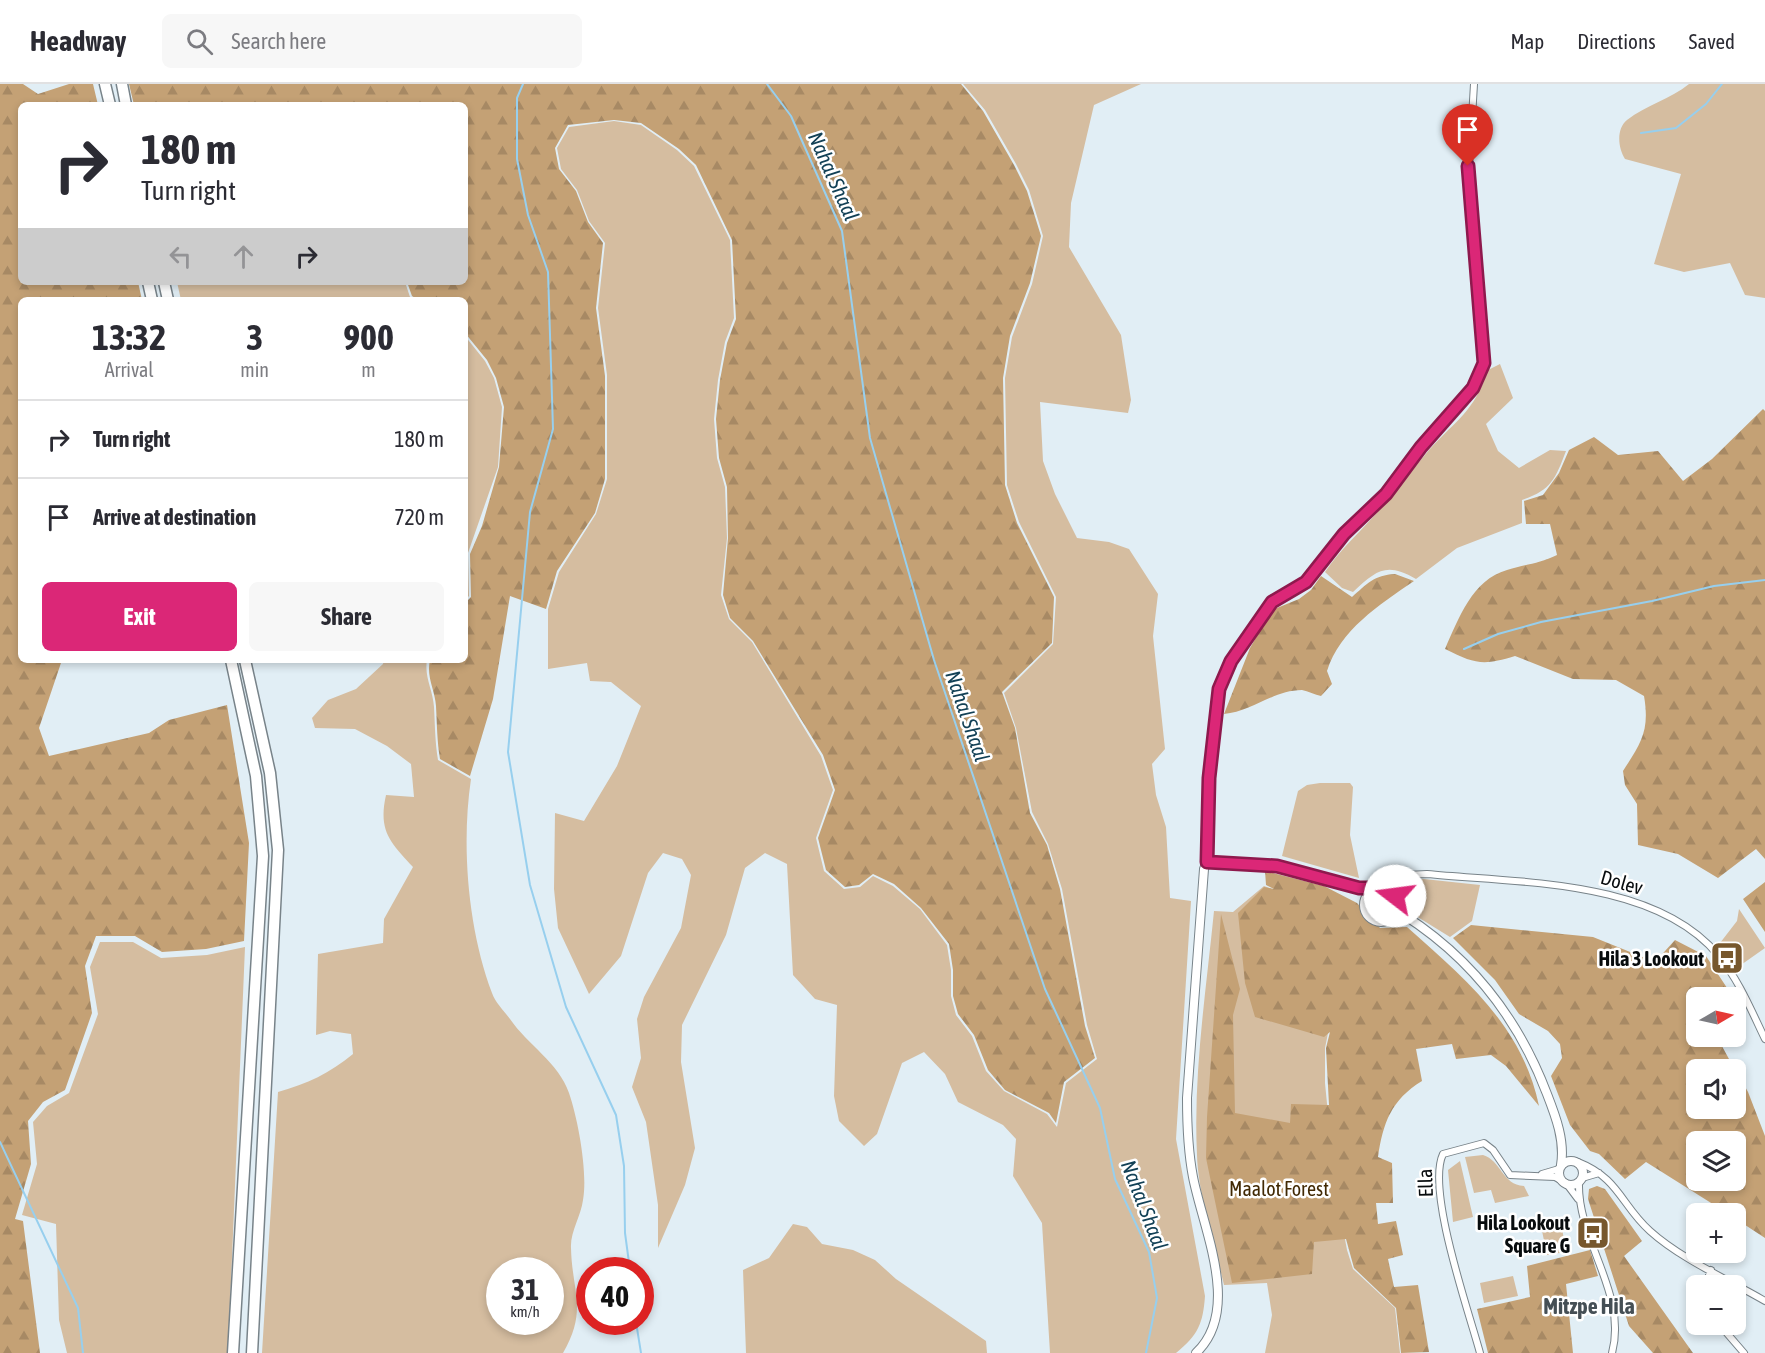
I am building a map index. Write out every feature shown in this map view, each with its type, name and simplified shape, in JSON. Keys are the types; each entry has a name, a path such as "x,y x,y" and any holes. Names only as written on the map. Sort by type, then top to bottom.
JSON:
{"highway":[{"path":"105,84 109,102"},
{"path":"122,84 125,102"},
{"path":"232,663 256,776 263,856 232,1353"},
{"path":"246,663 270,773 278,850 252,1353"}],"street":[{"path":"1196,1353 1209,1339 1216,1324 1219,1304 1212,1258 1193,1176 1187,1132 1187,1087 1204,869 1207,862 1209,778 1219,689 1231,661 1272,602 1306,582 1344,534 1386,494 1421,447 1473,388 1484,363 1474,224 1468,185 1474,84"},
{"path":"1207,862 1277,866 1348,886 1378,888 1395,896"},
{"name":"Dolev","path":"1407,876 1427,874 1588,890 1649,907 1688,928 1718,956 1741,989 1765,1039"},
{"path":"1364,908 1367,896 1378,888 1407,876"},
{"path":"1407,876 1400,883 1395,896 1398,907 1454,953 1503,1008 1537,1067 1560,1134 1583,1170 1581,1205 1613,1307 1616,1326 1612,1353"},
{"path":"1348,886 1360,899 1370,918 1377,921 1415,922"},
{"path":"1388,920 1398,907"},
{"path":"1560,1134 1560,1167 1564,1182 1581,1205"},
{"name":"Ella","path":"1480,1353 1448,1234 1441,1193 1439,1168 1441,1158 1443,1154 1450,1151 1484,1143 1494,1150 1510,1174 1536,1175"},
{"path":"1536,1175 1576,1161 1605,1176 1650,1231 1765,1301"},
{"path":"1536,1175 1555,1177 1564,1182 1581,1180 1596,1173 1605,1176"},
{"path":"1709,1275 1711,1270"},
{"path":"1728,1335 1744,1353"}],"green space":[{"path":"0,84 23,84 38,94 69,84 93,84 97,102 18,102 18,285 139,285 141,297 18,297 18,663 61,663 39,728 49,756 149,733 169,720 227,705 249,843 244,941 206,949 162,952 135,936 96,936 85,966 92,1013 65,1090 43,1102 28,1121 31,1164 15,1219 23,1221 40,1353 0,1353"},
{"path":"129,84 961,84 983,111 1014,165 1027,191 1041,236 1030,283 1010,336 1003,378 1005,485 1017,523 1054,597 1052,643 1002,692 1015,728 1030,813 1047,845 1060,889 1085,1026 1095,1058 1064,1082 1056,1123 1049,1113 1005,1090 988,1070 974,1035 958,1014 953,996 953,970 949,944 921,908 894,884 873,874 859,885 845,887 826,870 818,838 835,790 823,755 753,641 730,618 723,595 728,538 727,487 719,458 716,419 727,343 736,319 732,240 696,165 679,149 641,123 614,120 568,125 555,148 559,169 576,191 588,222 603,243 596,308 605,376 605,479 595,513 557,571 546,609 510,596 493,699 470,776 440,759 436,706 429,666 430,663 468,663 470,554 482,526 499,467 504,407 496,378 487,360 468,337 468,297 414,297 408,285 468,285 468,102 133,102"},
{"path":"963,84 1141,84 1094,105 1071,203 1069,247 1121,335 1131,400 1128,413 1040,402 1043,461 1055,494 1077,538 1109,542 1129,549 1158,594 1153,636 1165,749 1152,764 1156,795 1166,827 1170,898 1191,901 1176,1139 1205,1296 1203,1314 1198,1328 1190,1340 1176,1353 1050,1353 1042,1223 1013,1176 1016,1139 1003,1125 958,1102 945,1074 924,1052 902,1063 877,1134 864,1146 839,1121 834,1096 837,1005 815,999 793,975 787,864 765,853 745,868 726,935 682,1025 681,1062 695,1148 685,1185 658,1248 658,1205 646,1122 632,1087 641,1058 637,1019 644,997 681,928 691,875 682,859 663,853 648,873 621,956 589,994 558,928 554,889 555,813 584,821 617,766 641,706 611,682 590,681 587,663 548,669 548,609 559,572 596,514 607,479 607,375 598,308 605,243 589,221 577,190 561,169 557,148 569,127 614,121 641,125 677,150 694,166 730,240 734,318 725,342 714,419 717,458 725,487 727,538 721,595 729,619 752,642 821,756 833,790 816,838 824,871 844,889 860,887 873,876 893,886 920,909 947,945 951,970 951,996 956,1015 972,1036 986,1071 1004,1091 1047,1114 1057,1127 1066,1083 1097,1059 1087,1025 1062,889 1048,844 1032,812 1016,728 1004,693 1053,644 1056,597 1019,522 1007,485 1005,378 1012,337 1032,284 1043,236 1029,190 1016,164 985,110"},
{"path":"1689,84 1765,84 1765,298 1745,295 1730,263 1684,272 1654,264 1681,174 1625,159 1621,150 1620,133 1627,120"},
{"path":"178,285 406,285 410,297 180,297"},
{"path":"468,340 485,361 494,378 502,407 498,467 468,553"},
{"path":"1500,364 1513,398 1486,424 1498,451 1519,468 1550,450 1566,451 1551,483 1540,492 1522,500 1522,523 1457,548 1416,579 1389,570 1369,578 1353,592 1342,588 1325,572 1342,550 1388,501 1429,450 1471,406 1488,370"},
{"path":"1763,409 1765,411 1765,859 1756,849 1718,878 1678,854 1638,845 1637,804 1625,785 1623,771 1635,752 1645,728 1644,696 1616,680 1573,679 1515,656 1479,662 1445,649 1468,602 1485,582 1507,570 1557,555 1550,524 1526,524 1524,501 1543,495 1559,473 1569,450 1594,437 1618,455 1658,451 1683,481 1712,459"},
{"path":"1395,574 1414,581 1387,599 1362,620 1341,643 1327,671 1332,684 1321,696 1302,690 1292,691 1224,714 1250,648 1272,610 1299,599 1311,590 1321,576 1352,597 1376,578"},
{"path":"383,663 427,663 434,707 438,760 471,779 467,859 472,915 484,968 495,1000 517,1028 558,1072 564,1082 579,1131 584,1189 582,1206 571,1242 576,1318 571,1338 563,1353 262,1353 278,1092 318,1077 353,1054 351,1034 330,1031 316,1035 318,954 383,943 384,919 413,867 392,843 384,818 386,795 414,797 411,764 387,746 355,729 315,728 312,718 328,700 356,689"},
{"path":"1350,783 1353,787 1350,835 1359,878 1282,856 1298,791 1307,785"},
{"name":"Maalot Forest","path":"1265,871 1324,886 1357,903 1380,928 1407,927 1470,985 1488,1006 1505,1027 1531,1077 1539,1106 1506,1066 1491,1055 1456,1059 1452,1044 1416,1049 1422,1081 1411,1088 1396,1104 1386,1123 1378,1157 1392,1163 1393,1203 1376,1203 1378,1224 1396,1221 1403,1255 1388,1259 1394,1287 1418,1285 1429,1352 1401,1353 1396,1308 1354,1268 1346,1239 1314,1242 1312,1274 1232,1283 1206,1158 1221,914 1240,989 1233,1015 1235,1113 1290,1123 1291,1104 1329,1105 1326,1048 1330,1032 1324,1037 1255,1017 1245,983 1238,913 1264,887 1274,889 1266,885"},
{"path":"1424,879 1480,885 1472,921 1450,937 1416,916 1406,905 1405,885 1413,880"},
{"path":"1765,882 1765,932 1743,899"},
{"name":"Maalot Forest","path":"1264,886 1314,904 1331,1018 1325,1048 1325,1083 1335,1186 1347,1250 1353,1269 1395,1308 1400,1353 1265,1353 1272,1315 1267,1283 1224,1285 1198,1170 1197,1094 1204,1002 1214,911 1233,912"},
{"path":"1739,909 1765,948 1738,967 1720,943 1737,921"},
{"path":"1471,925 1593,937 1655,962 1675,940 1706,956 1726,987 1686,987 1686,1047 1722,1047 1729,1059 1686,1059 1686,1119 1746,1119 1746,1088 1765,1136 1765,1238 1746,1226 1746,1203 1711,1203 1692,1191 1746,1191 1746,1131 1686,1131 1686,1187 1646,1162 1625,1179 1599,1154 1590,1151 1570,1125 1551,1076 1562,1058 1560,1044 1548,1031 1519,1014 1495,980 1453,938"},
{"path":"100,942 133,942 161,958 207,955 245,947 228,1353 67,1353 59,1320 56,1224 22,1215 37,1164 33,1122 47,1106 69,1093 98,1014 90,967"},
{"path":"1483,1155 1494,1162 1511,1181 1524,1186 1529,1196 1495,1203 1491,1190 1474,1193 1465,1157"},
{"path":"1460,1161 1473,1217 1453,1222 1448,1170"},
{"path":"1597,1186 1605,1189 1642,1241 1624,1256 1693,1353 1653,1353 1629,1326 1588,1199 1589,1189"},
{"path":"1561,1222 1566,1252 1547,1255 1541,1226"},
{"path":"793,1224 807,1227 822,1244 853,1250 875,1260 896,1279 986,1341 987,1353 746,1353 743,1270 769,1258"},
{"path":"1590,1250 1598,1276 1566,1284 1573,1353 1488,1353 1477,1309 1530,1297 1527,1266"},
{"path":"1513,1276 1518,1296 1484,1303 1480,1283"}],"waterway":[{"path":"523,84 517,98 517,159 528,215 548,272 553,429 530,512 508,752 530,885 566,1007 616,1115 624,1166 625,1233 628,1257"},
{"name":"Nahal Shaal","path":"767,84 791,116 842,231 870,438 934,660 1045,989 1100,1108 1115,1179 1149,1252 1157,1298 1146,1353"},
{"path":"1641,133 1676,128 1706,104 1722,84"},
{"path":"1464,649 1498,634 1541,622 1652,601 1714,586 1765,580"},
{"path":"0,1142 78,1308 83,1353"},
{"path":"638,1335 641,1353"}],"place":[{"name":"Hila 3 Lookout","path":"1727,958"},
{"name":"Hila Lookout Square G","path":"1593,1233"}],"district":[{"name":"Mitzpe Hila","path":"1589,1306"}],"route":[{"path":"1395,896 1385,888 1348,886 1277,866 1228,861 1207,862 1209,778 1221,682 1231,661 1262,613 1272,602 1306,582 1344,534 1386,494 1421,447 1473,388 1484,363 1480,318 1481,298 1474,253 1474,224 1468,185 1468,166"}]}
